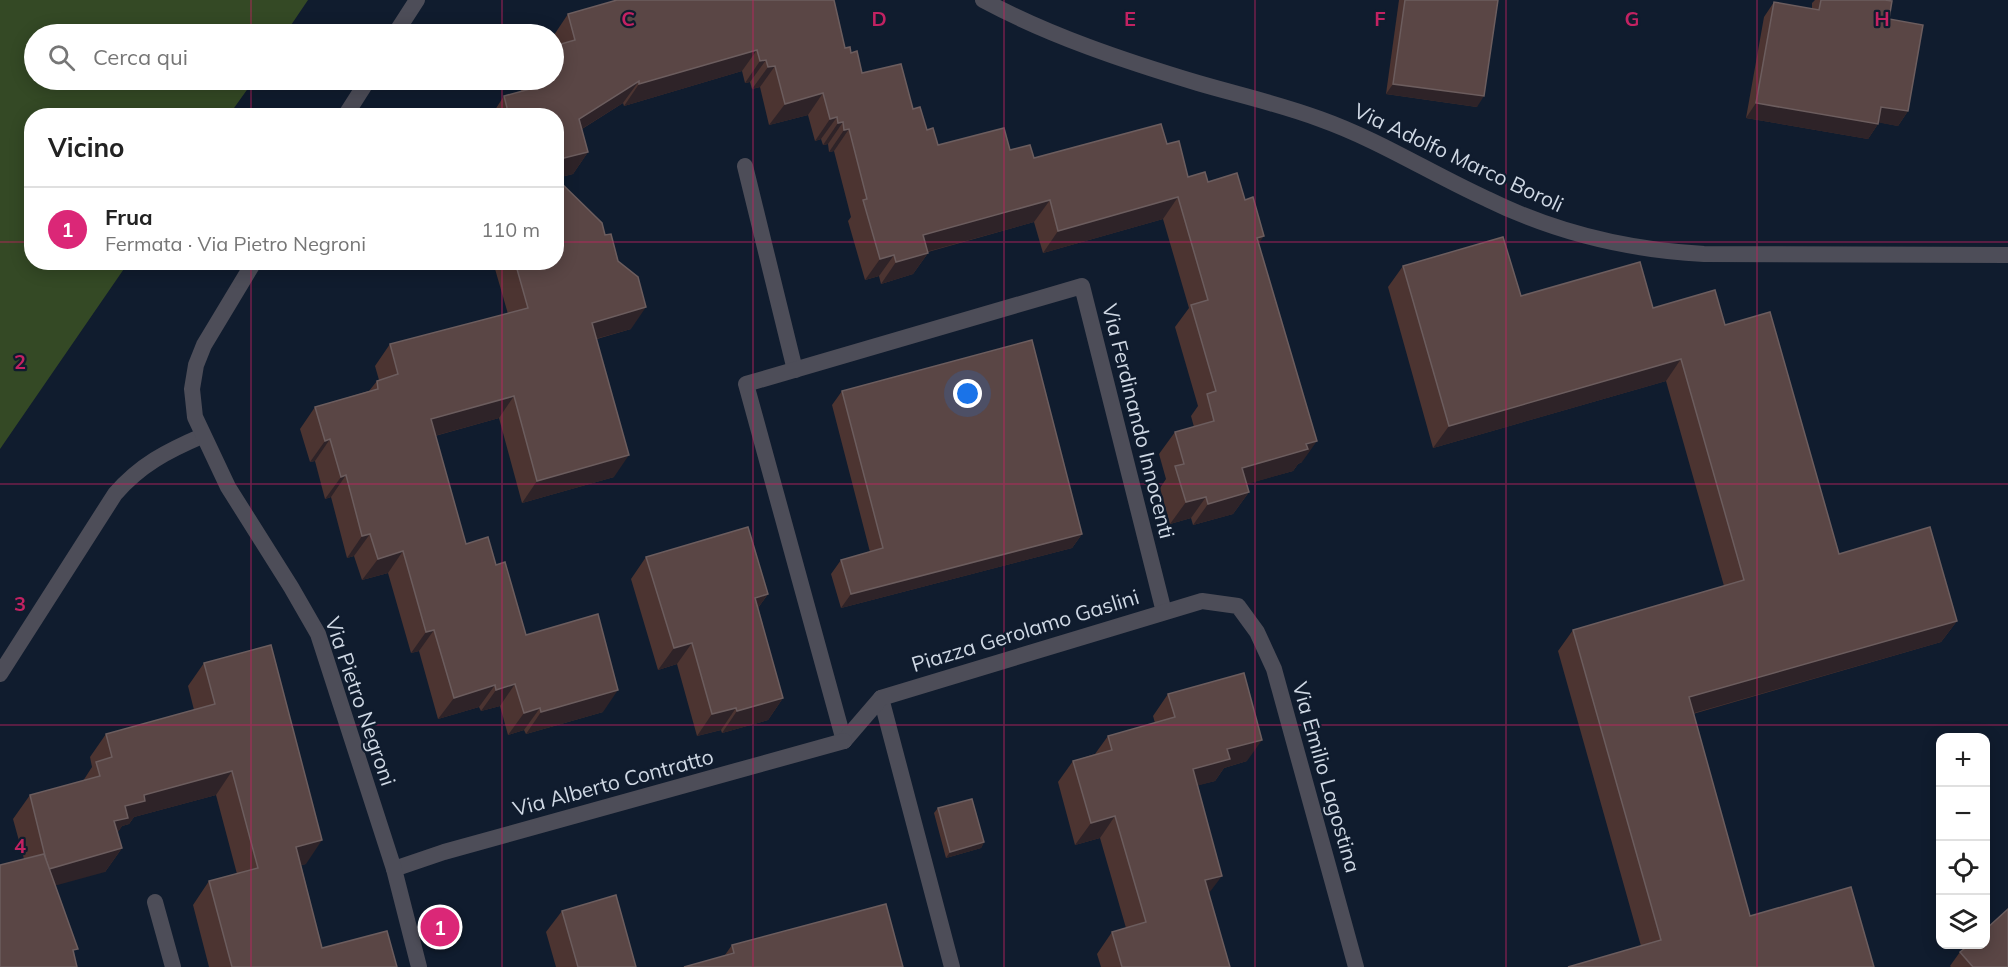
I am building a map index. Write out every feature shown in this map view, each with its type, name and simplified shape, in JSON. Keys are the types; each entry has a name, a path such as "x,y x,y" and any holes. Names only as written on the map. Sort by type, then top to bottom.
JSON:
{"street":[{"path":"401,24 417,0"},
{"name":"Via Adolfo Marco Boroli","path":"983,0 1037,26 1130,61 1288,108 1350,130 1405,155 1508,209 1550,226 1595,240 1656,250 1704,254 2008,255"},
{"path":"350,108 362,90"},
{"path":"745,166 795,370"},
{"name":"Via Pietro Negroni","path":"249,270 204,345 196,365 192,399 195,417 228,487 318,634 394,869 419,967"},
{"name":"Via Ferdinando Innocenti","path":"844,741 746,384 1082,286 1164,612"},
{"path":"0,674 115,494 127,480 159,454 202,436"},
{"name":"Piazza Gerolamo Gaslini","path":"881,698 1202,601 1238,606"},
{"name":"Via Emilio Lagostina","path":"1238,606 1257,632 1274,669 1356,967"},
{"path":"844,741 881,698"},
{"path":"881,698 952,967"},
{"name":"Via Alberto Contratto","path":"394,869 844,741"},
{"path":"155,902 173,967"}],"green space":[{"path":"0,0 308,0 292,24 24,24 24,90 247,90 234,108 24,108 24,270 123,270 0,449"}],"building":[{"path":"617,0 834,0 845,48 850,47 851,53 857,51 862,73 901,64 913,109 920,107 927,130 933,128 938,145 1004,128 1010,150 1030,145 1034,158 1161,124 1167,144 1179,141 1188,177 1205,172 1208,182 1237,173 1245,200 1253,197 1264,236 1257,238 1317,441 1306,444 1308,449 1242,468 1249,492 1208,504 1206,497 1186,502 1175,466 1184,464 1175,432 1214,421 1207,394 1216,391 1191,305 1208,300 1178,197 1058,231 1050,200 923,235 928,253 896,262 894,255 880,259 863,200 867,199 849,129 844,130 843,122 838,123 837,117 830,119 823,93 785,104 775,66 768,67 766,60 760,61 757,50 639,84 639,81 579,119 588,152 564,158 564,108 507,108 504,96 526,90 564,90 564,43 575,40 568,14"},
{"path":"1405,0 1498,0 1484,96 1393,84"},
{"path":"1821,0 1892,1 1889,19 1923,25 1908,111 1881,107 1878,124 1756,103 1774,2 1819,10"},
{"path":"564,186 602,223 605,235 611,234 618,261 638,277 646,307 592,323 629,455 537,481 514,396 431,419 466,544 488,537 496,565 505,562 526,635 598,614 618,690 541,712 540,708 524,713 515,684 496,690 495,685 454,698 434,630 426,632 403,551 378,559 370,534 362,536 346,475 341,477 330,439 325,441 315,407 378,389 377,381 398,374 390,344 528,308 517,270 564,270"},
{"path":"1503,237 1521,296 1640,262 1653,308 1715,290 1725,325 1770,312 1839,554 1930,527 1957,621 1689,697 1750,916 1851,887 1874,967 1568,967 1661,940 1573,630 1744,580 1681,359 1449,426 1403,266"},
{"path":"1032,340 1082,534 851,594 841,560 883,548 842,391"},
{"path":"748,527 768,594 755,598 783,698 737,711 736,708 712,714 692,643 674,648 646,557"},
{"path":"271,645 322,840 296,847 322,948 387,931 397,967 232,967 209,881 258,868 232,771 144,795 145,801 125,806 128,818 114,821 122,848 49,869 30,795 100,776 96,762 112,757 106,734 215,704 204,663"},
{"path":"1244,673 1262,740 1227,749 1230,759 1193,769 1222,876 1205,880 1230,967 1122,967 1112,932 1146,922 1115,816 1091,823 1073,761 1112,750 1108,736 1175,717 1168,694"},
{"path":"972,799 984,842 950,852 938,808"},
{"path":"44,854 78,949 73,950 77,967 0,967 0,865"},
{"path":"616,895 636,967 578,967 562,911"},
{"path":"886,904 903,967 684,967 734,953 732,945"},
{"path":"2008,909 2008,967 1973,967 1960,952 1964,949 1990,949 1990,925"}],"place":[{"name":"Frua","path":"440,927"}]}
